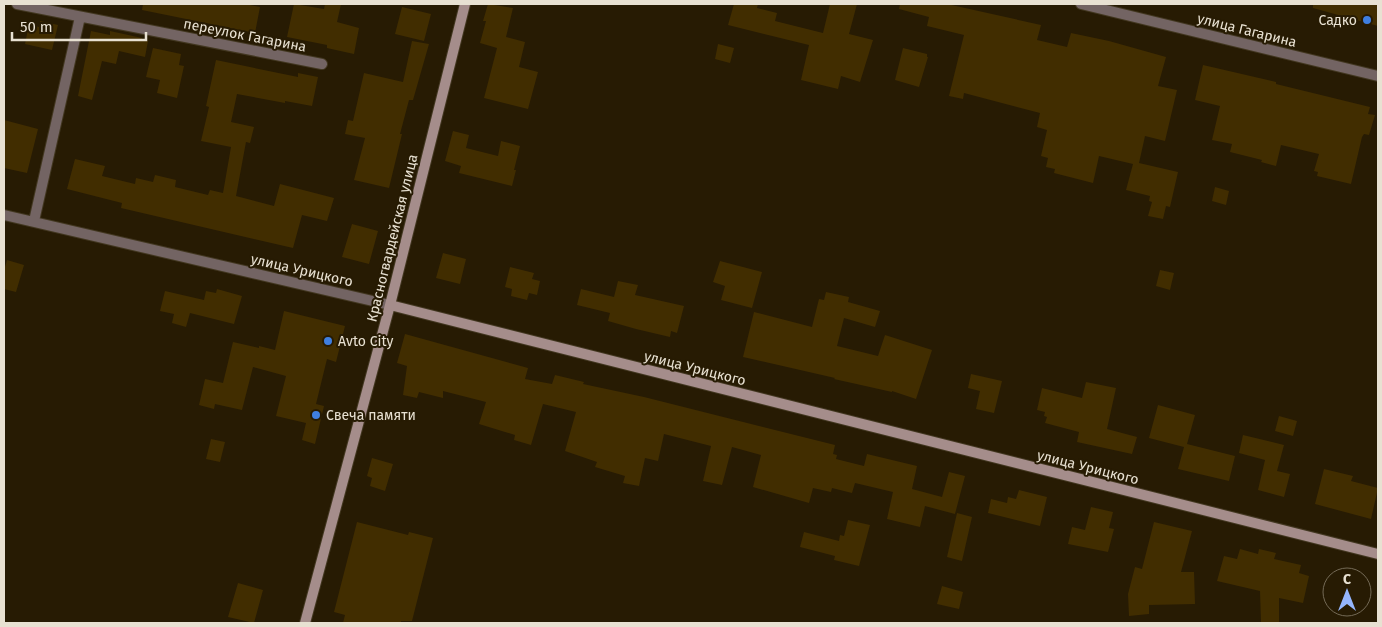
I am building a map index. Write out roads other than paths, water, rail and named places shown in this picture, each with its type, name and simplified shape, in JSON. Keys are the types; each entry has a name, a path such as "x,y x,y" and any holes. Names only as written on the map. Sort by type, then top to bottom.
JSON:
{"street":[{"name":"переулок Гагарина","path":"17,4 322,64"},
{"name":"Красногвардейская улица","path":"306,623 390,305 465,4"},
{"name":"улица Гагарина","path":"1081,4 1378,76"},
{"path":"34,222 80,17"},
{"name":"улица Урицкого","path":"4,215 390,305 1378,554"}],"place":[{"name":"Садко","path":"1367,20"},
{"name":"Avto City","path":"328,341"},
{"name":"Свеча памяти","path":"316,415"}]}
